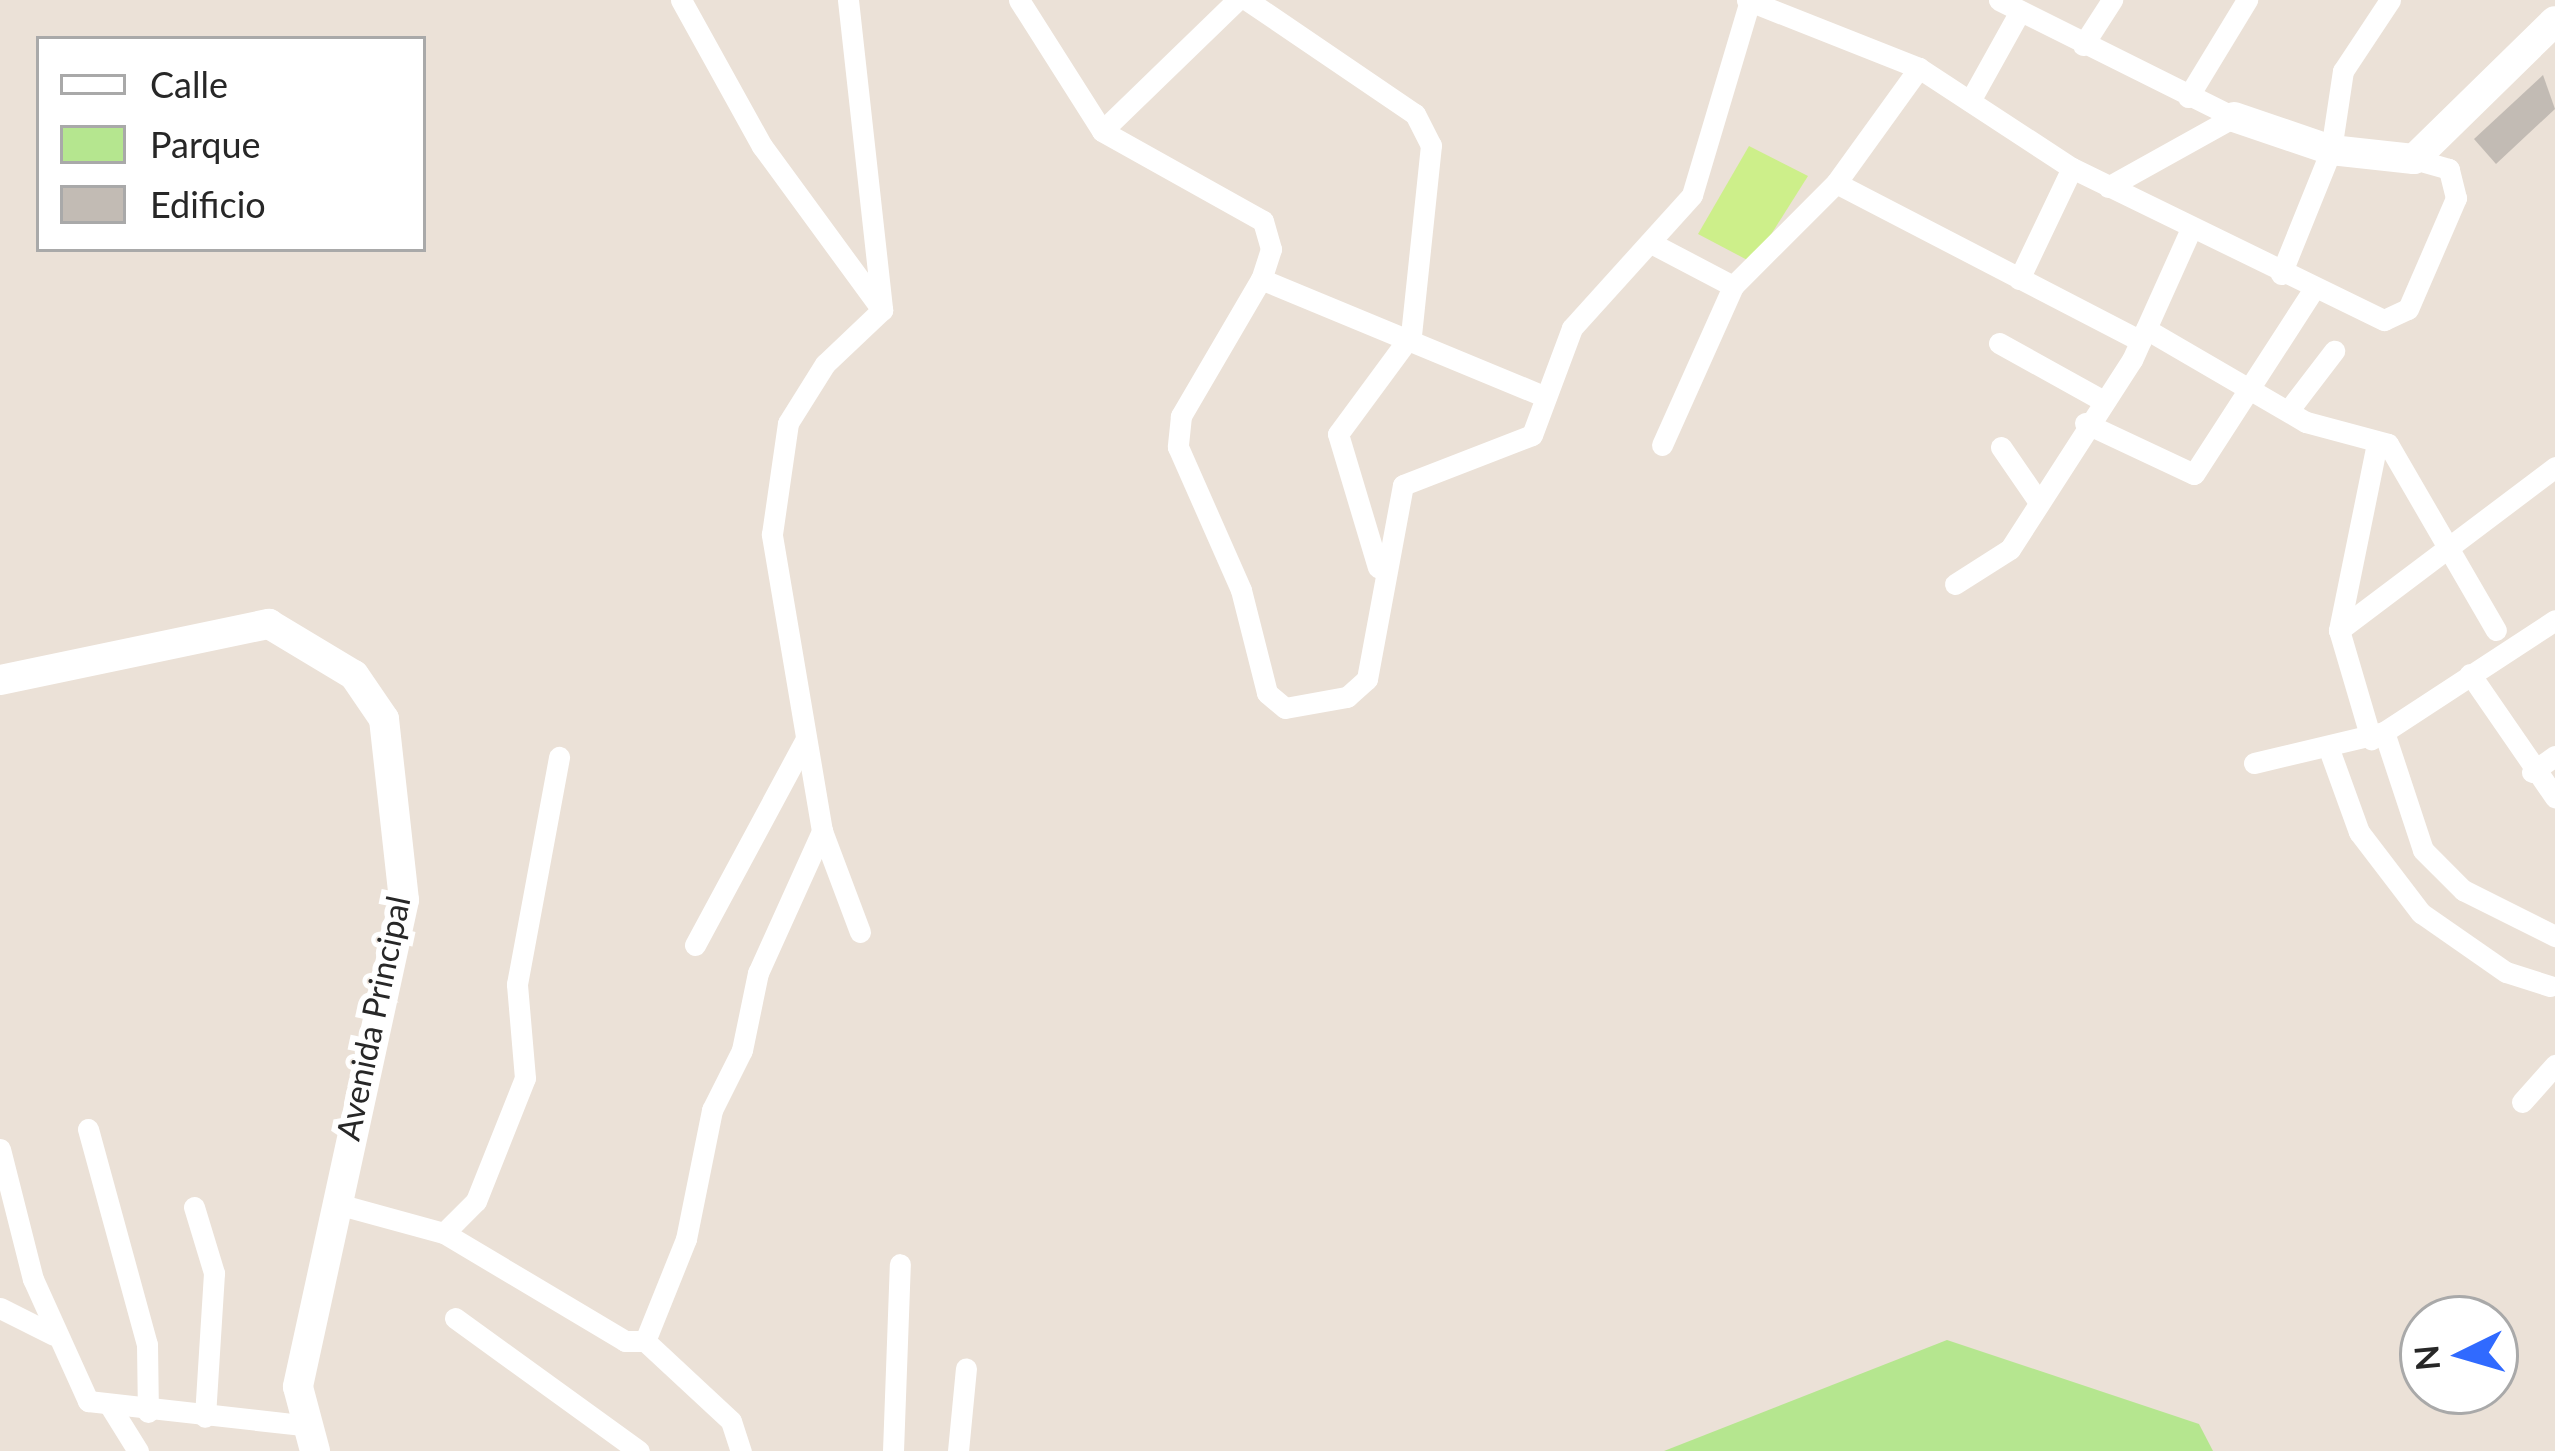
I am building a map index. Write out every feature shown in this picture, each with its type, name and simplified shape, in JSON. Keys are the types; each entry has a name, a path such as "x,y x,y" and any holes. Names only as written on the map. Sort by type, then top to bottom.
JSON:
{"street":[{"path":"680,0 762,146 882,310"},
{"path":"848,0 882,310"},
{"path":"1019,0 1102,131 1249,207 1270,249 1261,279 1181,416 1178,447 1241,590 1268,693 1303,707 1347,697 1367,679 1403,485 1423,469 1522,442 1572,328 1692,195 1748,0 1919,68 2072,168 2312,290 2384,320 2408,309 2456,198 2449,169 2414,159 2331,150 2234,117 2009,6 1970,101"},
{"path":"1102,131 1237,0"},
{"path":"1247,0 1415,114 1431,145 1411,335 1338,434 1382,579"},
{"path":"2083,45 2112,0"},
{"path":"2188,97 2247,0"},
{"path":"2281,274 2331,150 2343,71 2390,0"},
{"path":"2414,159 2555,21"},
{"path":"1662,445 1733,286 1836,183 1919,68"},
{"path":"2108,187 2234,117"},
{"path":"2019,279 2072,168"},
{"path":"1836,183 2019,279 2254,389 2288,411 2376,448 2392,448 2496,630"},
{"path":"1955,584 2010,549 2036,498 2144,335 2191,229"},
{"path":"1651,243 1733,286"},
{"path":"1261,279 1411,335 1544,396"},
{"path":"2085,423 2187,476 2254,389 2312,290"},
{"path":"860,932 822,831 772,534 788,423 825,364 882,310"},
{"path":"1999,343 2102,400"},
{"path":"2288,411 2334,351"},
{"path":"2001,448 2036,498"},
{"path":"2376,448 2339,630 2377,735 2423,850 2464,890 2555,936"},
{"path":"2339,630 2450,554 2555,467"},
{"path":"2254,764 2330,752 2377,735 2555,620"},
{"name":"Avenida Principal","path":"0,680 269,624 354,675 384,719 404,900 334,1203 308,1438"},
{"path":"2470,674 2532,772 2555,797"},
{"path":"695,945 806,740"},
{"path":"2330,752 2359,832 2421,913 2506,973 2550,986"},
{"path":"2532,772 2555,756"},
{"path":"444,1233 476,1202 525,1078 517,984 559,757"},
{"path":"645,1341 686,1239 712,1110 742,1050 758,973 822,831"},
{"path":"2522,1102 2555,1064"},
{"path":"88,1129 147,1344 148,1412"},
{"path":"0,1149 53,1335 88,1401 205,1417 308,1438"},
{"path":"334,1203 444,1233 625,1341 645,1341 731,1421 741,1451"},
{"path":"194,1207 214,1273 205,1417"},
{"path":"893,1451 900,1264"},
{"path":"0,1308 53,1335"},
{"path":"455,1318 638,1451"},
{"path":"958,1451 966,1368"},
{"path":"110,1406 138,1451"}],"green space":[{"path":"1749,146 1808,176 1753,263 1698,234"},
{"path":"1947,1340 2199,1424 2213,1451 1664,1451"}],"building":[{"path":"2543,75 2555,109 2496,164 2474,139"}]}
